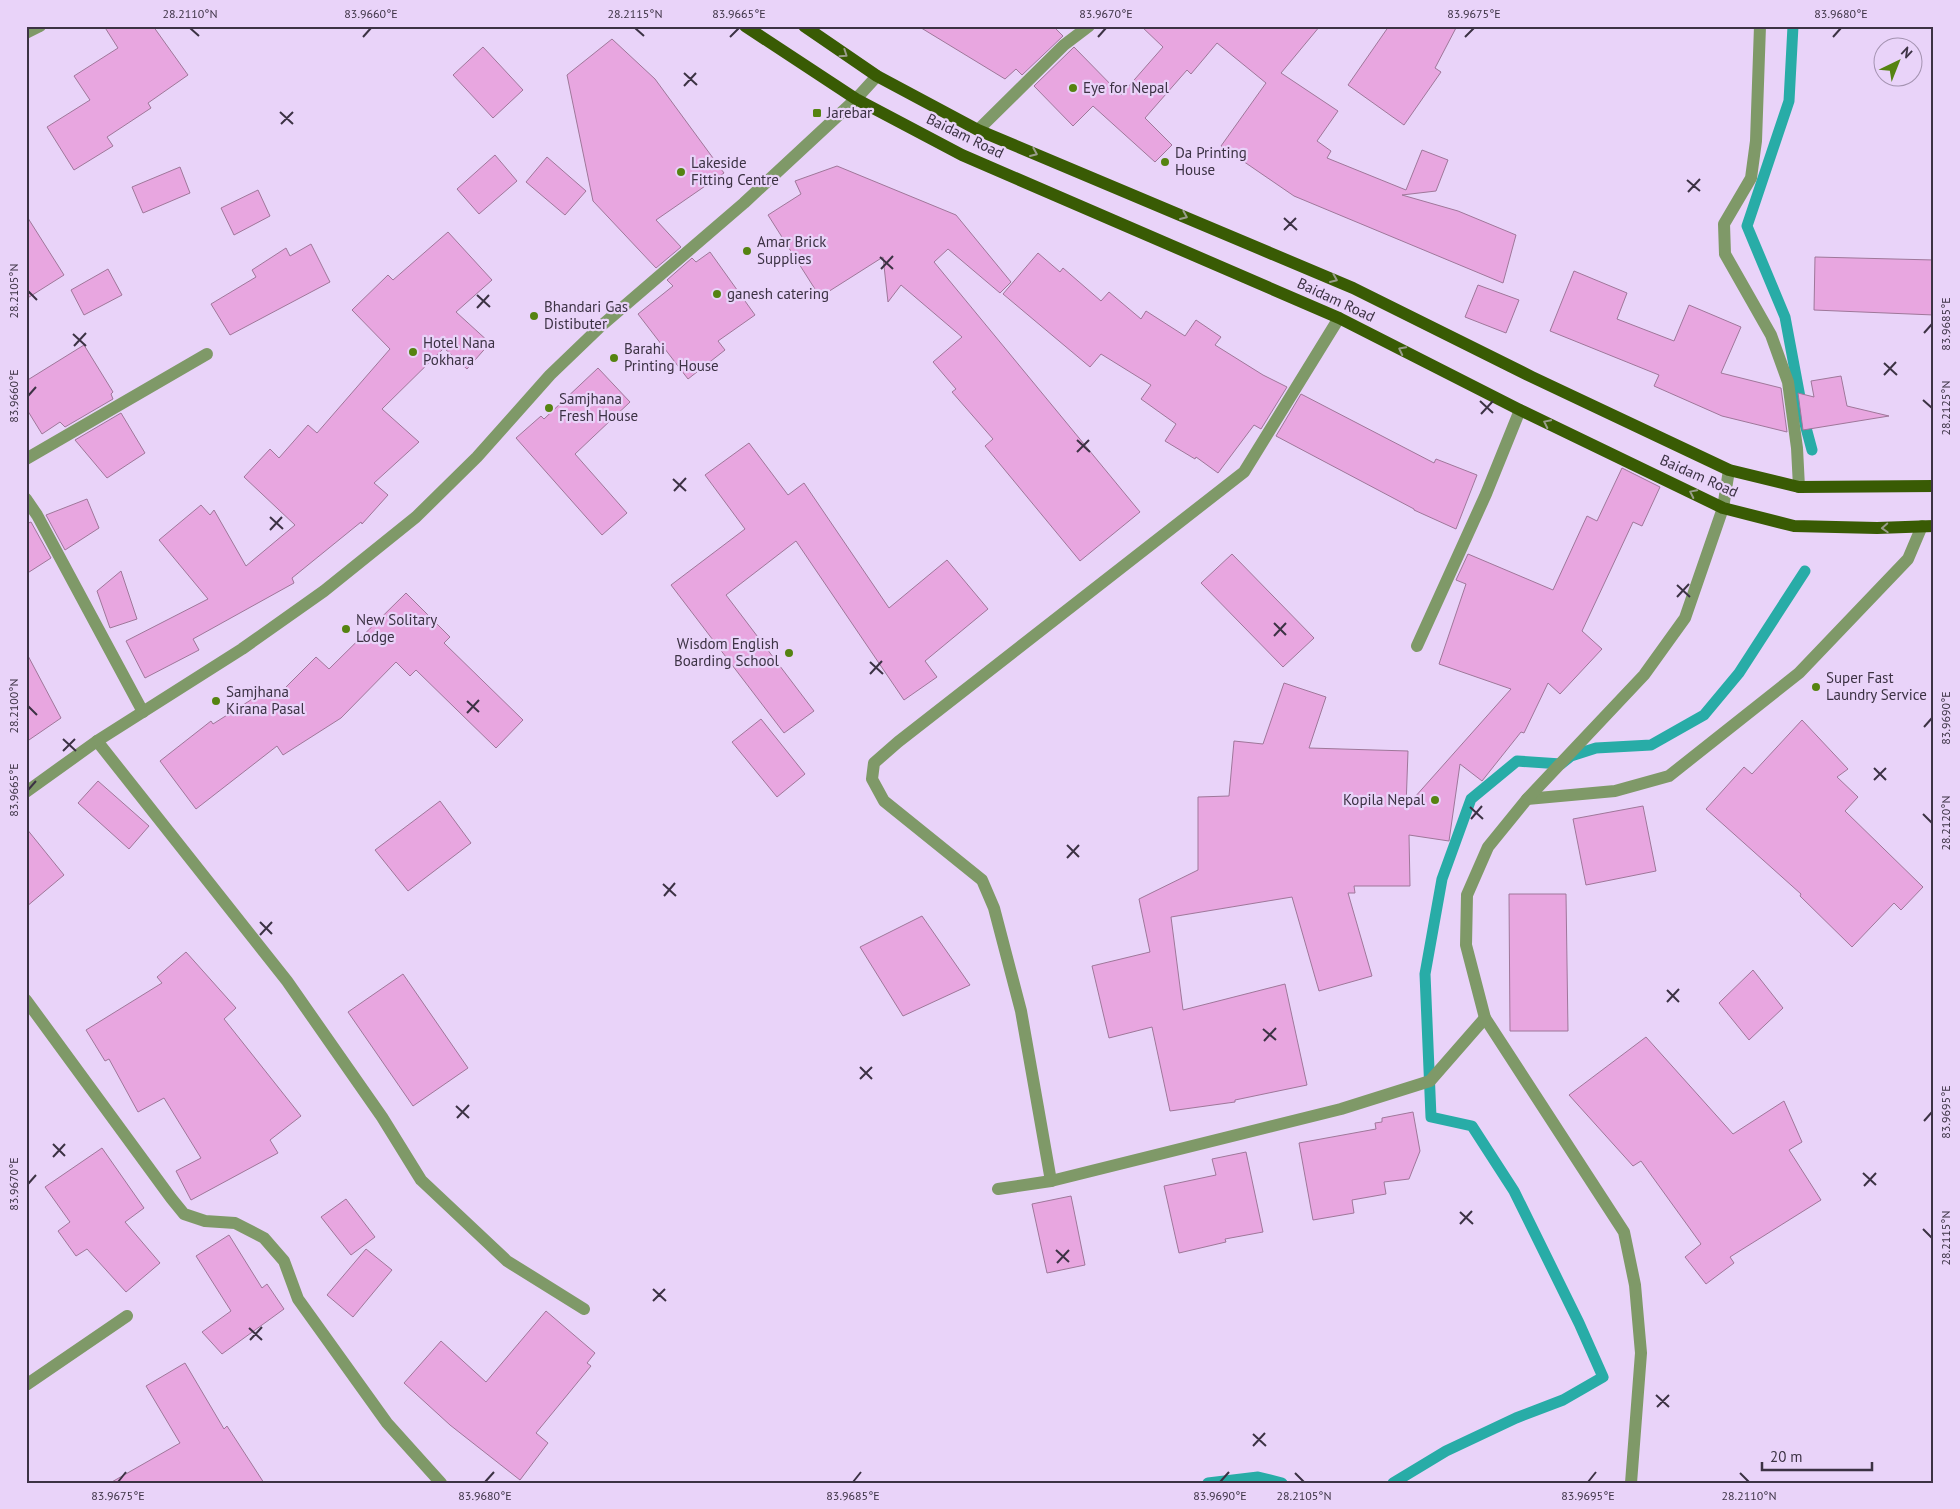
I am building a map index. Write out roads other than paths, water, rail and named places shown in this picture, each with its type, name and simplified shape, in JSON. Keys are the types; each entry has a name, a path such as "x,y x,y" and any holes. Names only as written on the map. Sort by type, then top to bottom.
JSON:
{"main road":[{"name":"Baidam Road","path":"745,26 856,99 962,155 1339,318 1520,410 1723,508 1794,526 1877,528 1928,526"},
{"name":"Baidam Road","path":"804,26 878,76 978,130 1353,288 1532,377 1729,470 1799,487 1934,486"}],"street":[{"path":"26,33 40,26"},
{"path":"978,130 1064,45 1089,26"},
{"path":"1760,26 1756,141 1751,178 1724,224 1725,254 1771,334 1788,382 1797,448 1799,487"},
{"path":"26,792 97,741 242,649 324,591 416,518 477,458 550,374 601,326 744,203 856,99 878,76"},
{"path":"1051,1181 1021,1010 994,908 982,880 884,801 872,779 874,763 1244,472 1339,318"},
{"path":"26,459 207,354"},
{"path":"1417,646 1486,494 1520,410"},
{"path":"1631,1483 1637,1425 1641,1353 1635,1285 1624,1232 1485,1018 1466,945 1467,895 1488,847 1527,799 1644,675 1685,618 1723,508 1729,470"},
{"path":"26,499 38,514 143,712"},
{"path":"1527,799 1615,791 1669,776 1799,673 1908,559 1928,526"},
{"path":"97,741 287,981 382,1117 421,1180 507,1261 584,1310"},
{"path":"26,1000 184,1214 205,1221 235,1223 264,1238 284,1261 298,1299 309,1315 387,1423 442,1483"},
{"path":"998,1189 1051,1181 1341,1109 1430,1081 1485,1018"},
{"path":"26,1385 127,1316"}],"waterway":[{"path":"1793,26 1789,101 1747,226 1785,317 1805,424 1812,450"},
{"path":"1393,1483 1446,1451 1516,1418 1563,1400 1603,1377 1579,1323 1514,1191 1472,1126 1431,1117 1425,974 1442,879 1471,799 1517,761 1561,764 1571,756 1596,748 1651,745 1704,715 1739,673 1805,571"},
{"path":"1208,1483 1258,1477 1282,1483"}],"place":[{"name":"Eye for Nepal","path":"1073,88"},
{"name":"Jarebar","path":"817,113"},
{"name":"Da Printing House","path":"1165,162"},
{"name":"Lakeside Fitting Centre","path":"681,172"},
{"name":"Amar Brick Supplies","path":"747,251"},
{"name":"ganesh catering","path":"717,294"},
{"name":"Bhandari Gas Distibuter","path":"534,316"},
{"name":"Hotel Nana Pokhara","path":"413,352"},
{"name":"Barahi Printing House","path":"614,358"},
{"name":"Samjhana Fresh House","path":"549,408"},
{"name":"New Solitary Lodge","path":"346,629"},
{"name":"Wisdom English Boarding School","path":"789,653"},
{"name":"Super Fast Laundry Service","path":"1816,687"},
{"name":"Samjhana Kirana Pasal","path":"216,701"},
{"name":"Kopila Nepal","path":"1435,800"}]}
